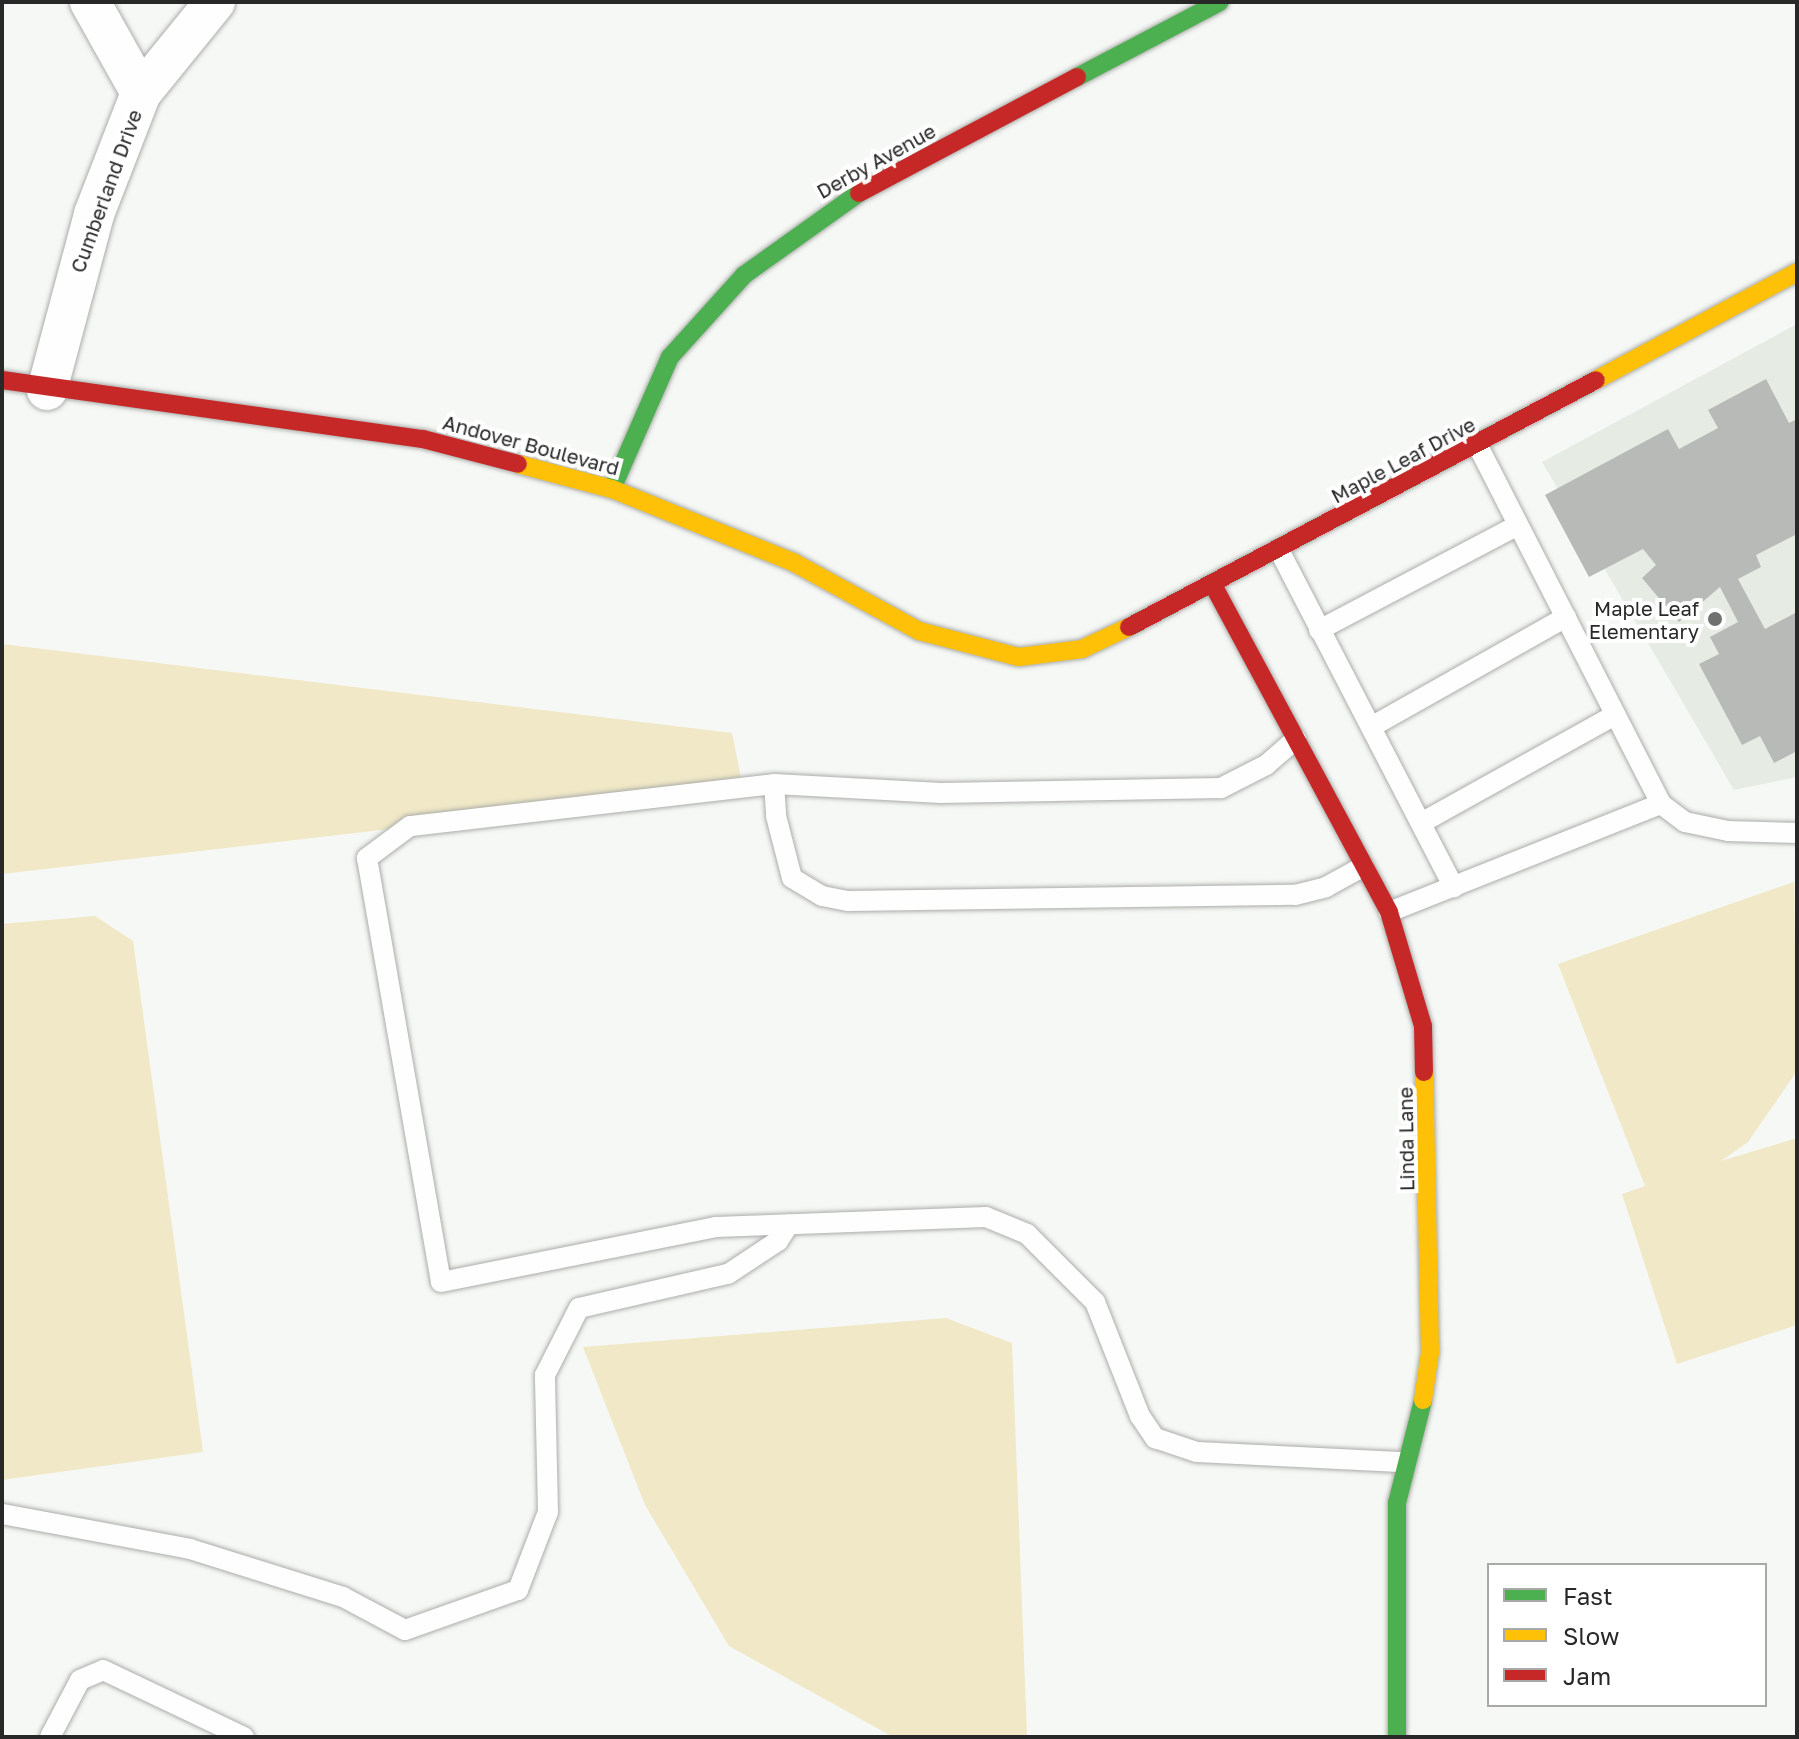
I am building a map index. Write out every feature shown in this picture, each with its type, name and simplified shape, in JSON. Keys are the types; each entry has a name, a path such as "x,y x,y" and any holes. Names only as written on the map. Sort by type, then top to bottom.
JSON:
{"street":[{"name":"Cumberland Drive","path":"47,390 94,214 141,93 90,2"},
{"path":"141,93 215,2"},
{"name":"Derby Avenue","path":"612,489 670,357 744,275 843,201 1220,2"},
{"name":"Maple Leaf Drive","path":"1019,657 1082,649 1213,585 1478,446 1797,272"},
{"name":"Andover Boulevard","path":"2,380 47,390 423,439 612,489 793,562 919,631 1019,657"},
{"name":"Linda Lane","path":"1213,585 1389,912 1423,1026 1428,1094 1430,1352 1419,1426 1405,1462 1397,1503 1397,1737"}],"lane":[{"path":"1478,446 1661,804 1685,822 1728,831 1797,833"},
{"path":"1319,630 1518,525"},
{"path":"1279,550 1454,887"},
{"path":"1371,727 1566,617"},
{"path":"1421,823 1615,715"},
{"path":"1296,739 1266,765 1221,788 941,793 774,784 410,826 367,858 441,1282 716,1227 986,1217 1027,1234 1095,1302 1140,1416 1155,1438 1197,1452 1405,1462"},
{"path":"774,784 792,878 822,896 848,901 1295,895 1326,887 1364,866"},
{"path":"1389,912 1661,804"},
{"path":"2,1514 190,1549 343,1597 405,1630 518,1590 548,1512 545,1375 579,1308 728,1274 778,1241 789,1224"},
{"path":"50,1737 80,1680 103,1670 244,1737"}],"shaded area":[{"name":"Maple Leaf Elementary","path":"1797,324 1797,777 1734,790 1542,462"},
{"path":"2,644 732,733 743,788 2,874"},
{"path":"1794,882 1797,1071 1748,1142 1721,1161 1797,1138 1797,1325 1677,1364 1622,1194 1645,1186 1558,964"},
{"path":"95,916 133,941 203,1452 2,1480 2,924"},
{"path":"946,1318 1012,1343 1027,1737 893,1737 729,1646 645,1505 583,1347"}],"building":[{"name":"Maple Leaf Elementary","path":"1766,379 1789,423 1797,419 1797,534 1756,555 1761,567 1738,579 1765,629 1797,612 1797,751 1774,763 1760,736 1742,745 1699,664 1719,654 1710,637 1738,622 1720,587 1679,622 1642,578 1656,565 1643,549 1589,577 1545,495 1668,429 1679,449 1718,428 1708,410"}],"traffic: fast":[{"path":"1077,77 1220,2"},
{"path":"612,489 670,357 744,275 859,193"},
{"path":"1397,1737 1397,1503 1423,1400"}],"traffic: slow":[{"path":"1596,380 1797,272"},
{"path":"518,464 612,489 793,562 919,631 1019,657 1082,649 1129,627"},
{"path":"1423,1400 1430,1352 1424,1072"}],"traffic: jam":[{"path":"859,193 1077,77"},
{"path":"2,380 423,439 518,464"},
{"path":"1129,627 1596,380"},
{"path":"1213,585 1389,912 1423,1026 1424,1072"}],"place":[{"name":"Maple Leaf Elementary","path":"1715,619"}]}
